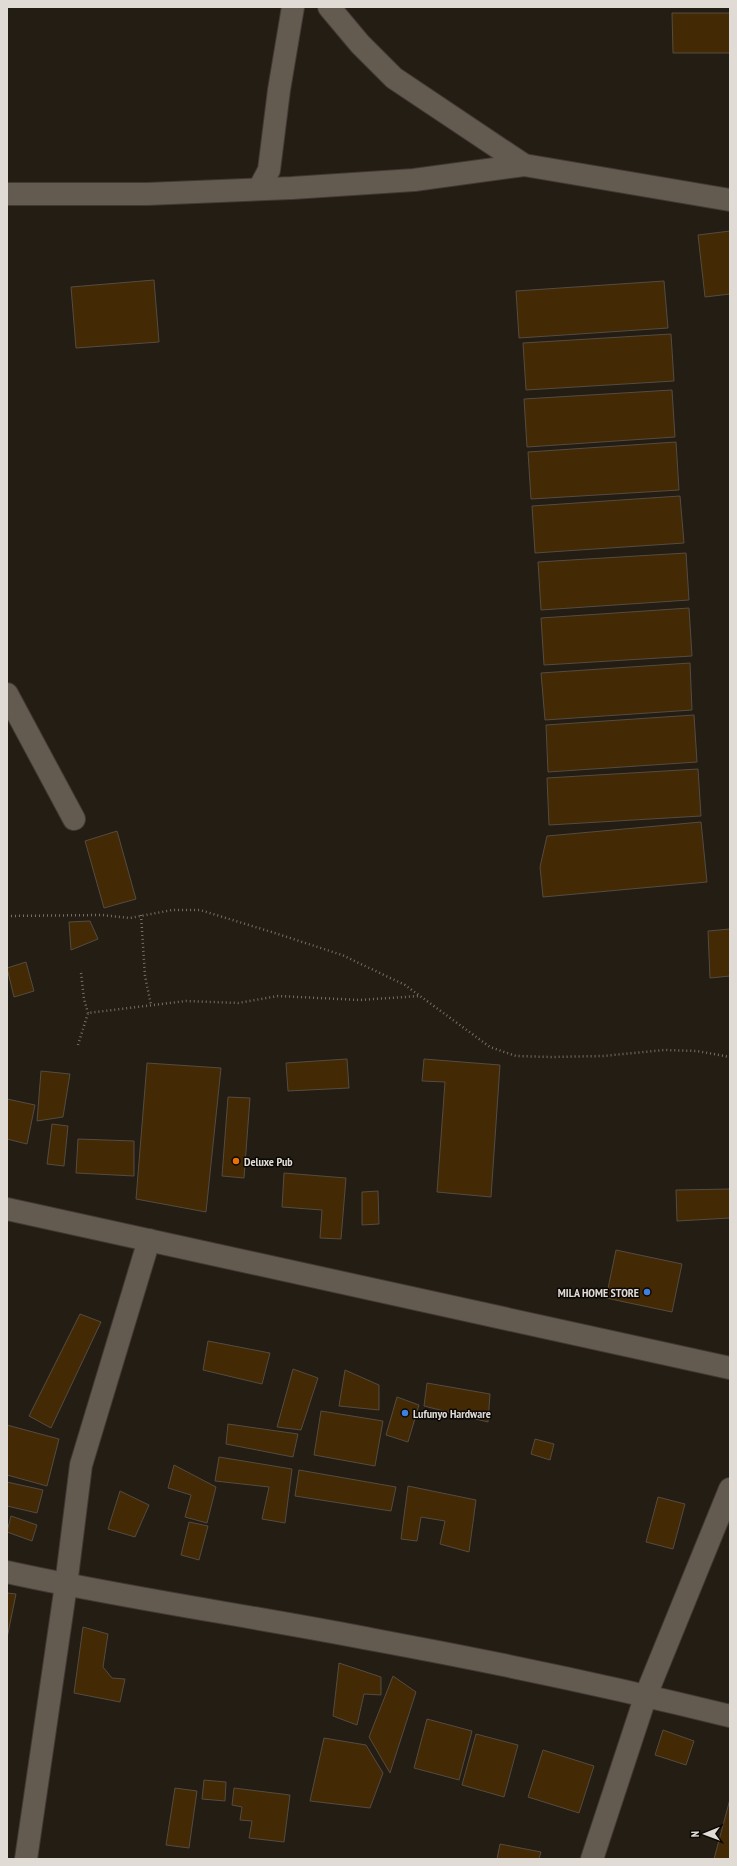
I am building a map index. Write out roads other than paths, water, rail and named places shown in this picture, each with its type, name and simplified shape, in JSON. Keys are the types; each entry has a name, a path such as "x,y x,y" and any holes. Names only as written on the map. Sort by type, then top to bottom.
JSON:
{"street":[{"path":"259,189 269,170 279,90 292,7"},
{"path":"329,7 360,44 394,78 524,165"},
{"path":"7,194 147,194 259,189 414,180 524,165 730,200"},
{"path":"7,694 74,819"},
{"path":"7,1209 730,1368"},
{"path":"26,1859 66,1585 81,1465 149,1240"},
{"path":"592,1859 646,1695 730,1489"},
{"path":"7,1572 66,1585 374,1639 646,1695 730,1716"}],"place":[{"name":"Deluxe Pub","path":"236,1161"},
{"name":"MILA HOME STORE","path":"647,1292"},
{"name":"Lufunyo Hardware","path":"405,1413"}]}
